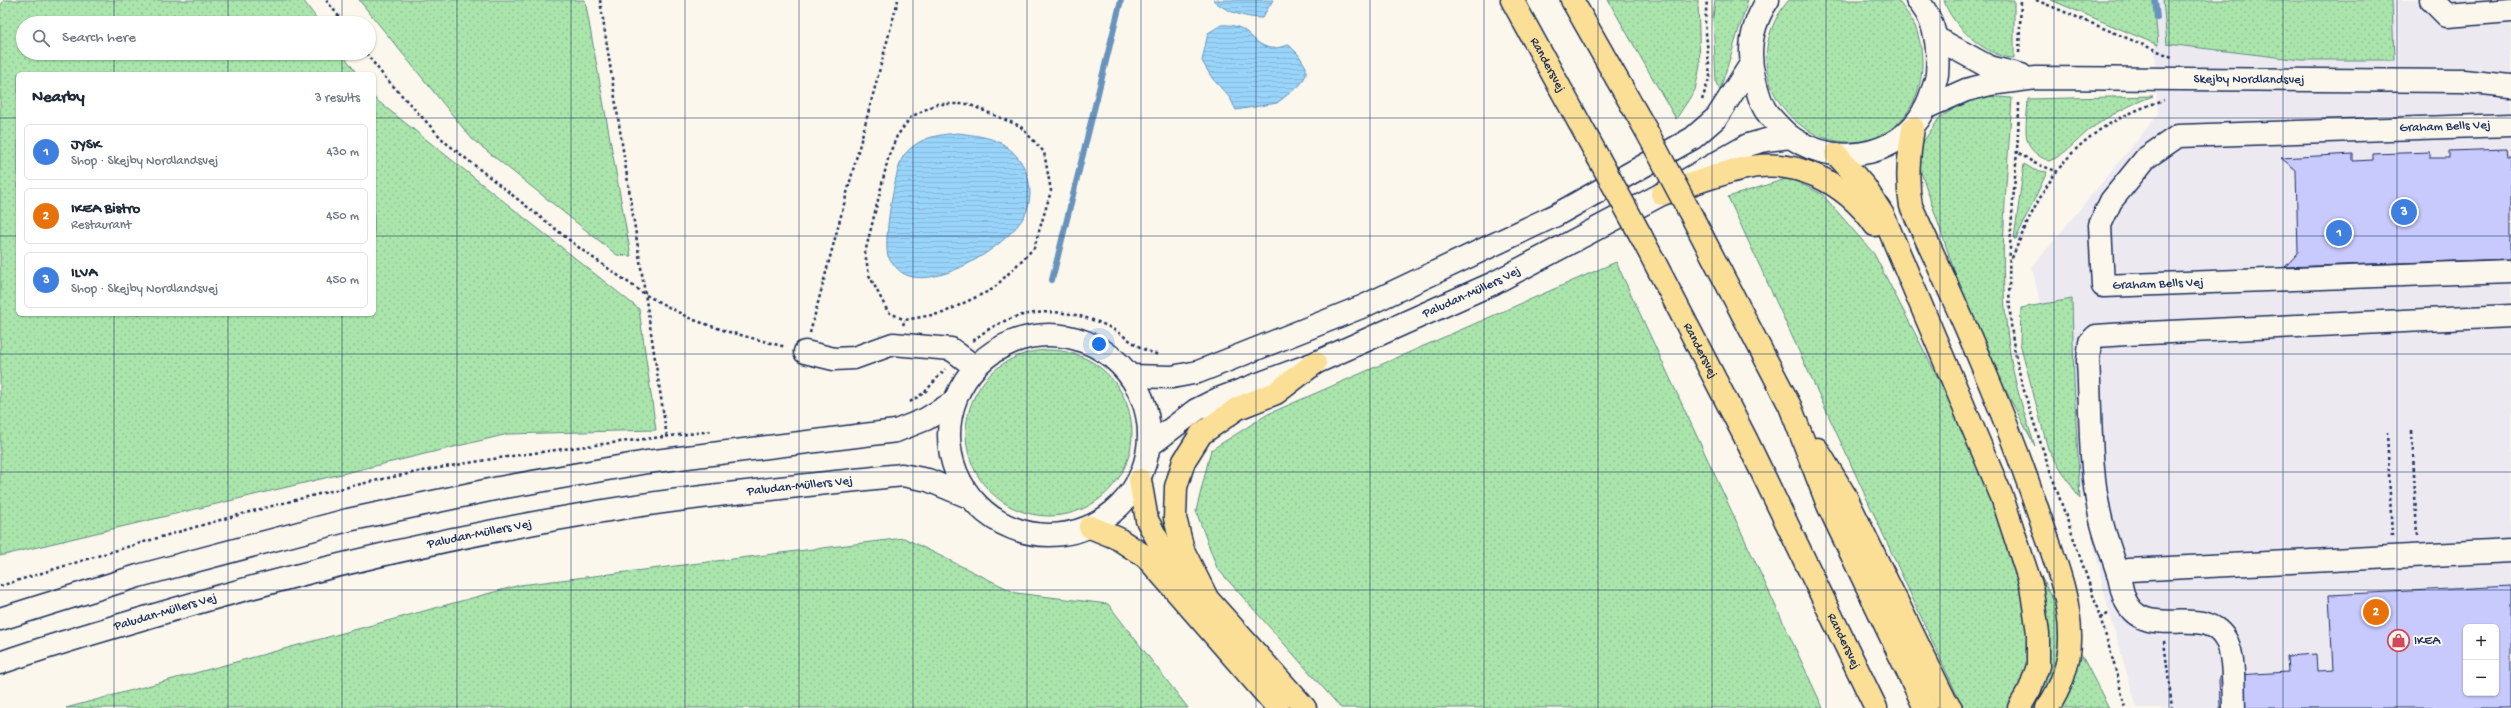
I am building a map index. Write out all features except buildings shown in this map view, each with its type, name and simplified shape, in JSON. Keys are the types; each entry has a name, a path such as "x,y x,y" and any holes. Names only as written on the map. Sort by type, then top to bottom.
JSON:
{"main road":[{"name":"Randersvej","path":"1512,0 1641,236 1744,437 1876,708"},
{"path":"1572,0 1646,130 1790,406 1846,497 1946,702 1951,708"},
{"path":"1913,128 1908,164 1908,185 1911,206 1969,332 2032,490 2063,586 2070,641 2064,672 2047,708"},
{"path":"1836,154 1865,187 1883,215 2002,497 2031,585 2038,633 2038,666 2030,689 2019,708"},
{"path":"1662,194 1741,169 1776,165 1800,169 1822,178 1845,192 1860,206 1903,264"},
{"path":"1206,596 1183,550 1175,518 1176,487 1184,461 1202,434 1238,408 1276,393 1315,363"},
{"path":"1790,406 1828,505 1925,708"},
{"path":"1140,480 1147,520 1162,548 1305,708"},
{"path":"1090,527 1117,538 1146,557 1278,708"}],"street":[{"path":"1768,0 1758,15 1751,38 1751,64 1758,93 1767,113 1791,137 1811,147 1836,154 1865,154 1892,144 1913,128 1926,108 1936,80 1936,38 1928,15 1918,0"},
{"path":"2431,0 2447,16 2511,11"},
{"name":"Skejby Nordlandsvej","path":"1936,38 1989,67 2036,78"},
{"path":"1130,376 1172,377 1198,372 1364,306 1556,215 1693,138 1717,117 1751,64"},
{"name":"Skejby Nordlandsvej","path":"2463,81 2511,75"},
{"name":"Skejby Nordlandsvej","path":"1926,108 1966,90 1990,84 2036,78 2463,81 2511,86"},
{"name":"Graham Bells Vej","path":"2511,125 2178,136 2146,158 2111,201 2100,225 2103,286 2511,271"},
{"name":"Paludan-Müllers Vej","path":"1149,446 1196,410 1218,399 1315,363 1494,284 1662,194 1748,145 1766,140 1791,137"},
{"path":"2234,708 2232,657 2227,641 2216,629 2206,623 2197,621 2162,622 2139,616 2128,605 2100,516 2096,495 2088,360 2090,342 2096,336 2511,316"},
{"path":"1055,335 1084,341 1110,354 1130,376 1142,396 1149,420 1149,446 1140,480 1127,500 1110,516 1090,527 1063,535 1034,535 1006,527 982,511 969,497 952,461 948,432 954,402 962,383 975,367 998,348 1025,337 1055,335"},
{"path":"805,352 834,359 854,358 893,344 950,349 975,367"},
{"path":"0,620 138,576 348,520 499,488 647,462 896,431 926,419 954,402"},
{"name":"Paludan-Müllers Vej","path":"0,663 39,649 236,591 382,554 602,512 710,496 902,475 928,480 969,497"},
{"path":"2118,574 2129,570 2418,557 2511,551"}],"path":[{"path":"326,0 339,16"},
{"path":"600,0 667,437"},
{"path":"371,60 383,75 445,142 582,250 646,296 691,319 728,332 805,352 898,0"},
{"path":"2019,54 2021,0"},
{"path":"2036,0 2173,58"},
{"path":"2011,261 2030,214 2056,171 2080,145 2099,130 2132,111 2171,99"},
{"path":"2019,103 2018,153 2011,230 2013,340 2024,392 2100,618 2125,708"},
{"path":"936,104 968,104 1020,126 1044,152 1051,191 1034,248 993,289 943,313 905,320 888,312 869,274 865,253 889,155 897,136 911,117 936,104"},
{"path":"2018,153 2034,163 2056,171"},
{"path":"893,344 905,320"},
{"path":"2412,431 2418,557"},
{"path":"2387,432 2393,558"},
{"path":"2162,622 2172,708"}],"shaded area":[{"path":"2153,0 2511,0 2511,708 2137,708 2107,604 2032,267 2158,115"}],"green space":[{"path":"4,0 303,0 315,16 16,16 16,60 347,60 356,72 16,72 16,316 376,316 376,100 639,309 656,430 508,434 0,556 0,7"},
{"path":"359,0 585,0 631,256 617,255 472,139 376,21 376,16 372,16"},
{"path":"1608,0 1698,0 1700,66 1695,90 1676,119"},
{"path":"1715,0 1748,0 1720,90 1716,83 1713,18"},
{"path":"1789,0 1898,0 1915,26 1920,45 1922,65 1920,84 1913,102 1903,118 1890,130 1872,138 1851,142 1836,141 1816,135 1804,128 1783,108 1770,83 1766,66 1766,56 1767,45 1773,26 1777,17"},
{"path":"1944,0 2014,0 2014,58 2004,57 1993,52 1972,38 1954,20"},
{"path":"2051,0 2154,0 2158,45"},
{"path":"2163,0 2392,0 2394,60 2302,60 2167,44"},
{"path":"1984,96 2012,98 2003,253 2005,315 2013,371 2035,446 1988,357 1959,285 1919,166 1923,142 1940,117 1975,97"},
{"path":"2153,96 2127,107 2103,120 2088,131 2065,152 2049,161 2039,156 2032,150 2028,143 2026,128 2028,99"},
{"path":"2024,164 2034,170 2047,172 2016,239 2014,239"},
{"path":"1789,178 1822,194 1874,254 2109,708 1963,708 1728,197"},
{"path":"1616,262 1823,708 1341,708 1217,568 1196,511 1211,450 1268,414"},
{"path":"2072,299 2074,382 2080,499 2048,449 2020,343 2021,308"},
{"path":"1049,350 1081,356 1108,374 1126,401 1132,433 1126,465 1108,492 1081,510 1049,516 1017,510 990,492 972,465 966,433 972,401 990,374 1017,356"},
{"path":"904,538 1016,593 1108,604 1188,708 66,708 520,585"}],"water":[{"path":"1213,0 1273,0 1262,18 1236,14"},
{"path":"1221,25 1238,27 1258,42 1270,48 1289,45 1298,54 1306,67 1306,75 1300,85 1277,103 1236,110 1230,98 1212,78 1202,61 1208,33"},
{"path":"958,133 984,137 996,141 1014,153 1024,167 1027,175 1030,192 1027,210 1019,223 1006,238 988,252 967,264 946,273 925,278 908,276 890,260 887,248 888,221 897,174 901,162 904,155 916,144 936,136"}],"waterway":[{"path":"1052,280 1121,0"},
{"path":"2155,0 2157,18"}],"place":[{"name":"ILVA","path":"2404,212"},
{"name":"JYSK","path":"2339,233"},
{"name":"IKEA Bistro","path":"2376,612"},
{"name":"IKEA","path":"2399,641"}]}
